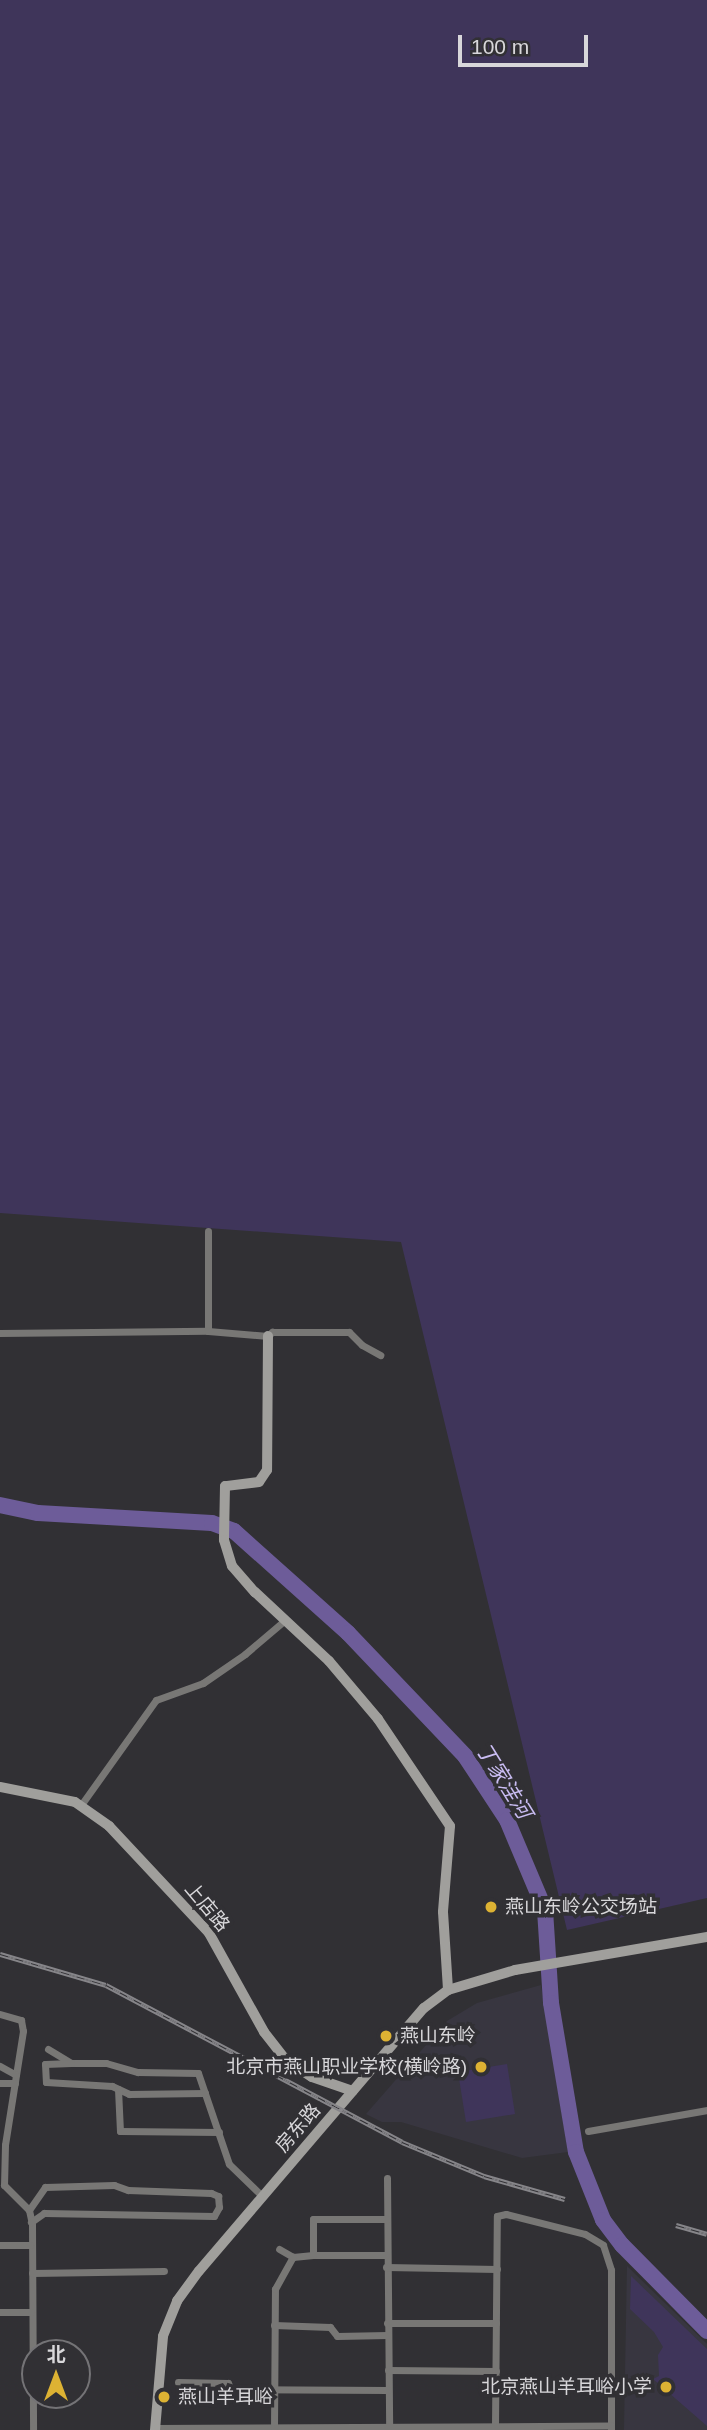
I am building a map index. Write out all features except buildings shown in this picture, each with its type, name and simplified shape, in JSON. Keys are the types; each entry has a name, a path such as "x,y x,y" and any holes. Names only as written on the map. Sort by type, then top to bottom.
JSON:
{"street":[{"path":"208,1231 208,1331"},
{"path":"0,1333 208,1331 268,1336"},
{"path":"380,1355 362,1345 349,1332 272,1332 268,1336 267,1470 260,1482 225,1486 224,1539 232,1566 329,1661 377,1719 450,1826 443,1912 448,1990"},
{"path":"81,1805 156,1700 202,1683 245,1654 285,1620"},
{"name":"上店路","path":"0,1787 66,1799 81,1805 109,1826 209,1933 264,2032 285,2059 312,2077 353,2091"},
{"name":"房东路","path":"155,2429 160,2355 169,2319 188,2285 424,2008 448,1990 536,1965 707,1937"},
{"path":"0,2014 21,2020 23,2031 3,2142 2,2185 29,2210 31,2222 33,2430"},
{"path":"48,2049 71,2063"},
{"path":"205,2093 129,2094 118,2089 46,2082 45,2064 106,2063 138,2071 198,2073 219,2132 229,2164 263,2197"},
{"path":"0,2066 16,2079"},
{"path":"0,2083 16,2079"},
{"path":"118,2089 120,2131 219,2132"},
{"path":"588,2131 707,2110"},
{"path":"387,2178 389,2427"},
{"path":"29,2210 45,2187 114,2185 128,2190 211,2193 218,2196 219,2207 214,2216 44,2213 31,2222"},
{"path":"155,2429 495,2426 611,2428 611,2270 603,2245 585,2234 506,2214 497,2216 495,2426"},
{"path":"313,2255 313,2219 387,2219"},
{"path":"0,2245 30,2245"},
{"path":"279,2249 293,2257 386,2255"},
{"path":"274,2428 275,2289 293,2257"},
{"path":"386,2267 497,2269"},
{"path":"32,2273 164,2271"},
{"path":"0,2312 31,2312"},
{"path":"387,2323 496,2323"},
{"path":"274,2325 330,2327 337,2336 387,2335"},
{"path":"388,2370 496,2371"},
{"path":"177,2382 228,2383 231,2389 388,2390"}],"shaded area":[{"path":"0,0 707,0 707,1898 567,1930 401,1242 0,1213"},
{"name":"北京市燕山职业学校(横岭路)","path":"541,1985 568,2152 522,2158 401,2122 382,2122 366,2114 447,2021 477,2003"},
{"path":"507,2064 515,2114 466,2122 458,2072"},
{"name":"北京燕山羊耳峪小学","path":"627,2266 707,2344 707,2430 624,2430"},
{"path":"631,2276 707,2349 707,2426 653,2379 659,2376 658,2355 663,2347 654,2332 630,2309"}],"waterway":[{"name":"丁家洼河","path":"0,1505 38,1513 212,1523 234,1531 348,1633 465,1756 507,1820 545,1910 551,2003 576,2152 603,2220 622,2245 707,2331"}],"railway":[{"path":"0,1954 106,1985 402,2142 484,2176 565,2199"},
{"path":"676,2225 707,2234"}],"place":[{"name":"燕山东岭公交场站","path":"491,1907"},
{"name":"燕山东岭","path":"386,2036"},
{"name":"北京市燕山职业学校(横岭路)","path":"481,2067"},
{"name":"北京燕山羊耳峪小学","path":"666,2387"},
{"name":"燕山羊耳峪","path":"164,2397"}]}
